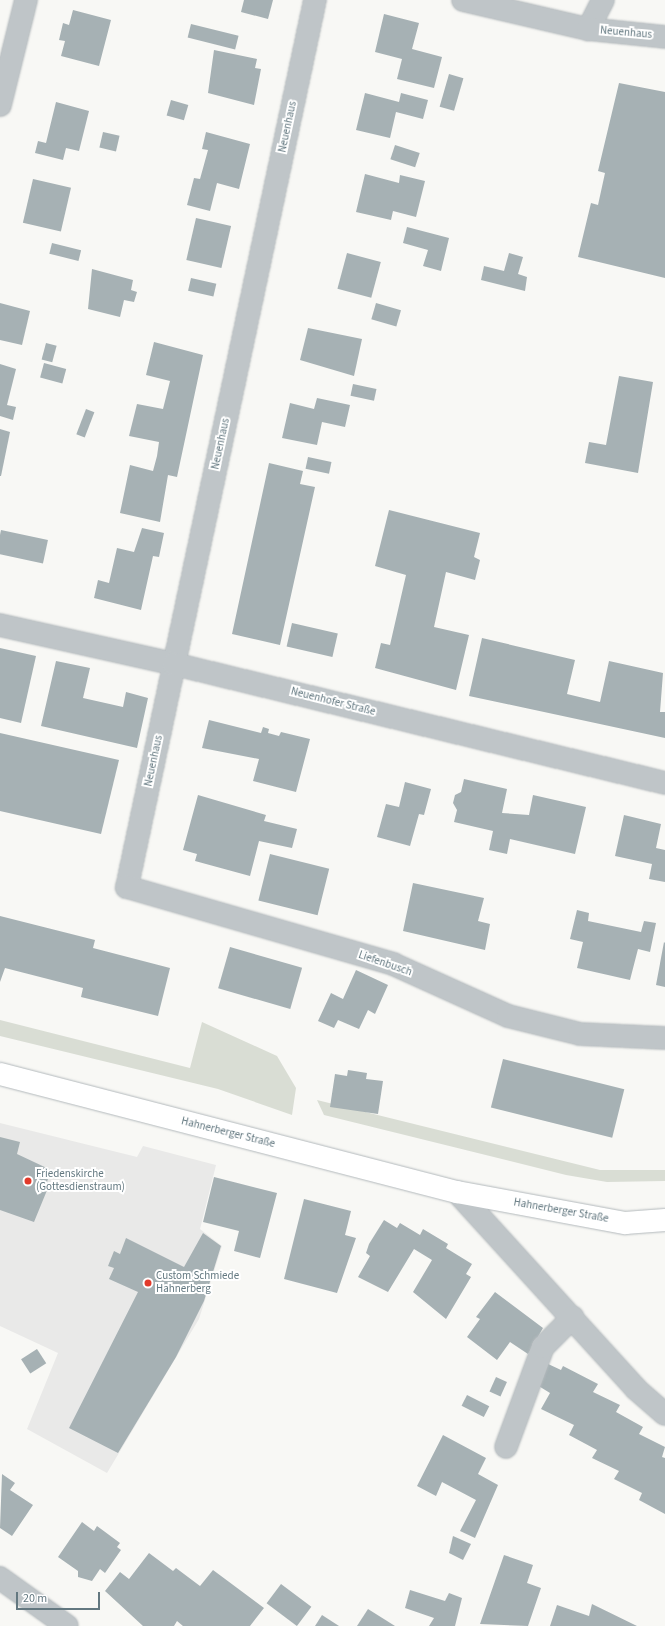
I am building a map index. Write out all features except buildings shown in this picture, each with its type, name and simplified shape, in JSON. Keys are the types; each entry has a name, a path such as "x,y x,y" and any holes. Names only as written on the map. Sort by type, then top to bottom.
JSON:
{"main road":[{"name":"Hahnerberger Straße","path":"0,1074 457,1192 625,1223 665,1220"}],"street":[{"path":"0,105 26,0"},
{"name":"Neuenhaus","path":"127,887 315,0"},
{"name":"Neuenhaus","path":"463,0 588,29 665,37"},
{"name":"Neuenhaus","path":"588,29 603,0"},
{"name":"Neuenhofer Straße","path":"0,625 174,664 665,783"},
{"name":"Liefenbusch","path":"127,887 393,964 508,1016 580,1034 665,1038"},
{"path":"457,1192 636,1389 665,1414"},
{"path":"506,1447 543,1347 572,1317"},
{"path":"0,1578 67,1626"}],"shaded area":[{"path":"0,1020 190,1068 202,1022 277,1056 296,1088 292,1115 218,1089 0,1036"},
{"path":"317,1100 600,1170 665,1170 665,1181 607,1182 566,1175 324,1115"},
{"name":"Custom Schmiede Hahnerberg","path":"0,1123 137,1157 143,1146 216,1165 200,1229 222,1246 199,1319 107,1473 27,1429 58,1353 0,1326"}],"place":[{"name":"Friedenskirche (Gottesdienstraum)","path":"28,1181"},
{"name":"Custom Schmiede Hahnerberg","path":"148,1283"}]}
